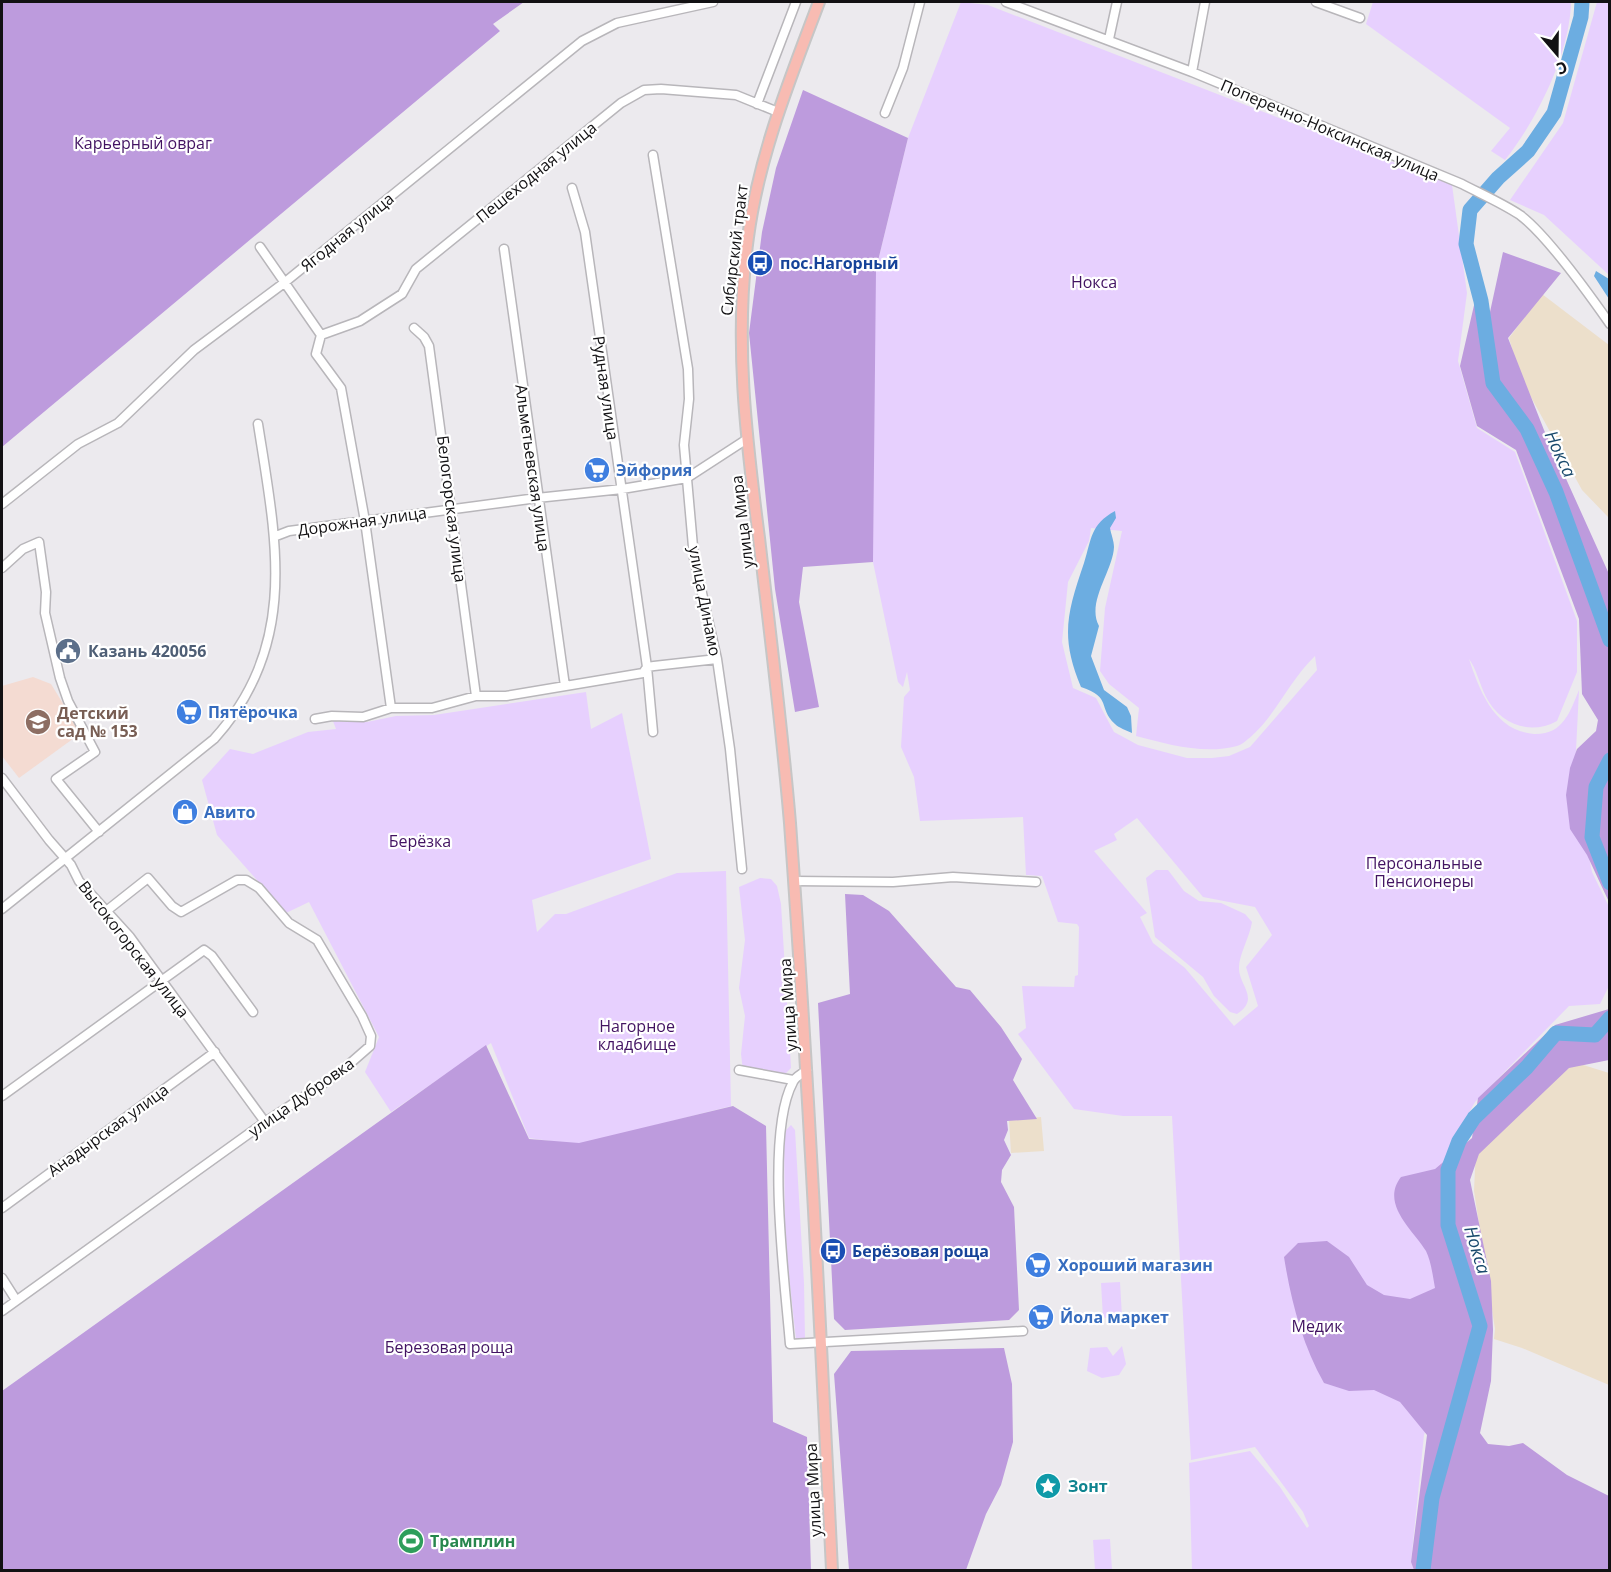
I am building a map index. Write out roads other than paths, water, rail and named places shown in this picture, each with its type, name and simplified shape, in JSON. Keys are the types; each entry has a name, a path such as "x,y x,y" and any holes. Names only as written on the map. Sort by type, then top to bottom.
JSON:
{"main road":[{"name":"Сибирский тракт","path":"747,440 740,322 745,261 757,181 778,112 819,2"},
{"name":"улица Мира","path":"747,440 783,740 794,881 807,1070 832,1570"}],"street":[{"name":"Ягодная улица","path":"2,504 78,444 118,423 194,350 284,283 582,41 617,23 713,2"},
{"path":"757,104 796,2"},
{"path":"885,113 903,68 920,2"},
{"name":"Поперечно-Ноксинская улица","path":"1006,2 1026,5 1192,72 1462,184 1501,204 1521,216 1549,246 1610,324"},
{"path":"1109,39 1117,2"},
{"path":"1192,72 1205,2"},
{"path":"1316,2 1360,18"},
{"name":"Пешеходная улица","path":"321,335 360,321 402,294 416,269 621,104 644,90 661,89 736,95 778,112"},
{"name":"улица Динамо","path":"653,155 688,369 689,399 684,445 694,558 717,659 730,748 742,870"},
{"name":"Рудная улица","path":"572,188 585,232 622,489 653,732"},
{"path":"260,247 321,335 316,354 341,388 365,521 391,708"},
{"name":"Альметьевская улица","path":"504,249 565,686"},
{"name":"Белогорская улица","path":"414,328 429,346 476,696"},
{"path":"258,424 276,536"},
{"name":"Дорожная улица","path":"2,909 214,739 241,707 266,654 274,608 276,536 288,531 622,489 687,478 747,440"},
{"path":"2,568 23,549 39,542 46,592 45,614 60,678 68,701 95,752 56,779 99,832"},
{"path":"315,719 332,716 363,717 391,708 432,708 476,696 506,696 643,673 646,667 717,659"},
{"name":"Высокогорская улица","path":"2,778 105,912 129,938 266,1122"},
{"path":"794,881 893,882 953,877 1036,882"},
{"name":"улица Дубровка","path":"2,1311 266,1122 338,1074 370,1046 371,1036 362,1016 317,940 289,923 259,888 246,880 237,880 181,912 172,906 148,878 105,912"},
{"path":"2,1096 204,950 212,956 253,1012"},
{"name":"Анадырская улица","path":"2,1208 215,1052"},
{"path":"739,1070 793,1080"},
{"path":"807,1070 793,1080 779,1130 784,1273 790,1344 1023,1331"},
{"path":"2,1278 16,1300"}],"water":[{"path":"1596,271 1609,279 1609,299 1594,276"},
{"path":"1115,511 1116,518 1110,528 1114,545 1113,556 1098,597 1096,617 1099,626 1091,656 1104,690 1127,707 1131,716 1132,733 1115,724 1097,695 1081,687 1074,669 1068,639 1073,596 1093,533 1107,516"}],"waterway":[{"name":"Нокса","path":"1582,2 1581,17 1554,113 1528,151 1498,178 1470,210 1466,244 1481,301 1493,383 1527,429 1556,492 1610,640"},
{"name":"Нокса","path":"1610,760 1596,787 1592,837 1610,883"},
{"name":"Нокса","path":"1423,1570 1432,1498 1480,1326 1448,1225 1448,1170 1459,1141 1474,1118 1527,1067 1556,1033 1595,1035 1610,1018"}],"place":[{"name":"пос.Нагорный","path":"760,263"},
{"name":"Эйфория","path":"597,470"},
{"name":"Казань 420056","path":"68,651"},
{"name":"Пятёрочка","path":"189,712"},
{"name":"Детский сад № 153","path":"38,722"},
{"name":"Авито","path":"185,812"},
{"name":"Берёзовая роща","path":"833,1251"},
{"name":"Хороший магазин","path":"1038,1265"},
{"name":"Йола маркет","path":"1041,1317"},
{"name":"Зонт","path":"1048,1486"},
{"name":"Трамплин","path":"411,1541"}],"park label":[{"name":"Карьерный овраг","path":"143,143"},
{"name":"Берёзка","path":"420,841"},
{"name":"Персональные Пенсионеры","path":"1424,872"},
{"name":"Нагорное кладбище","path":"637,1035"},
{"name":"Медик","path":"1317,1326"},
{"name":"Березовая роща","path":"449,1347"}]}
